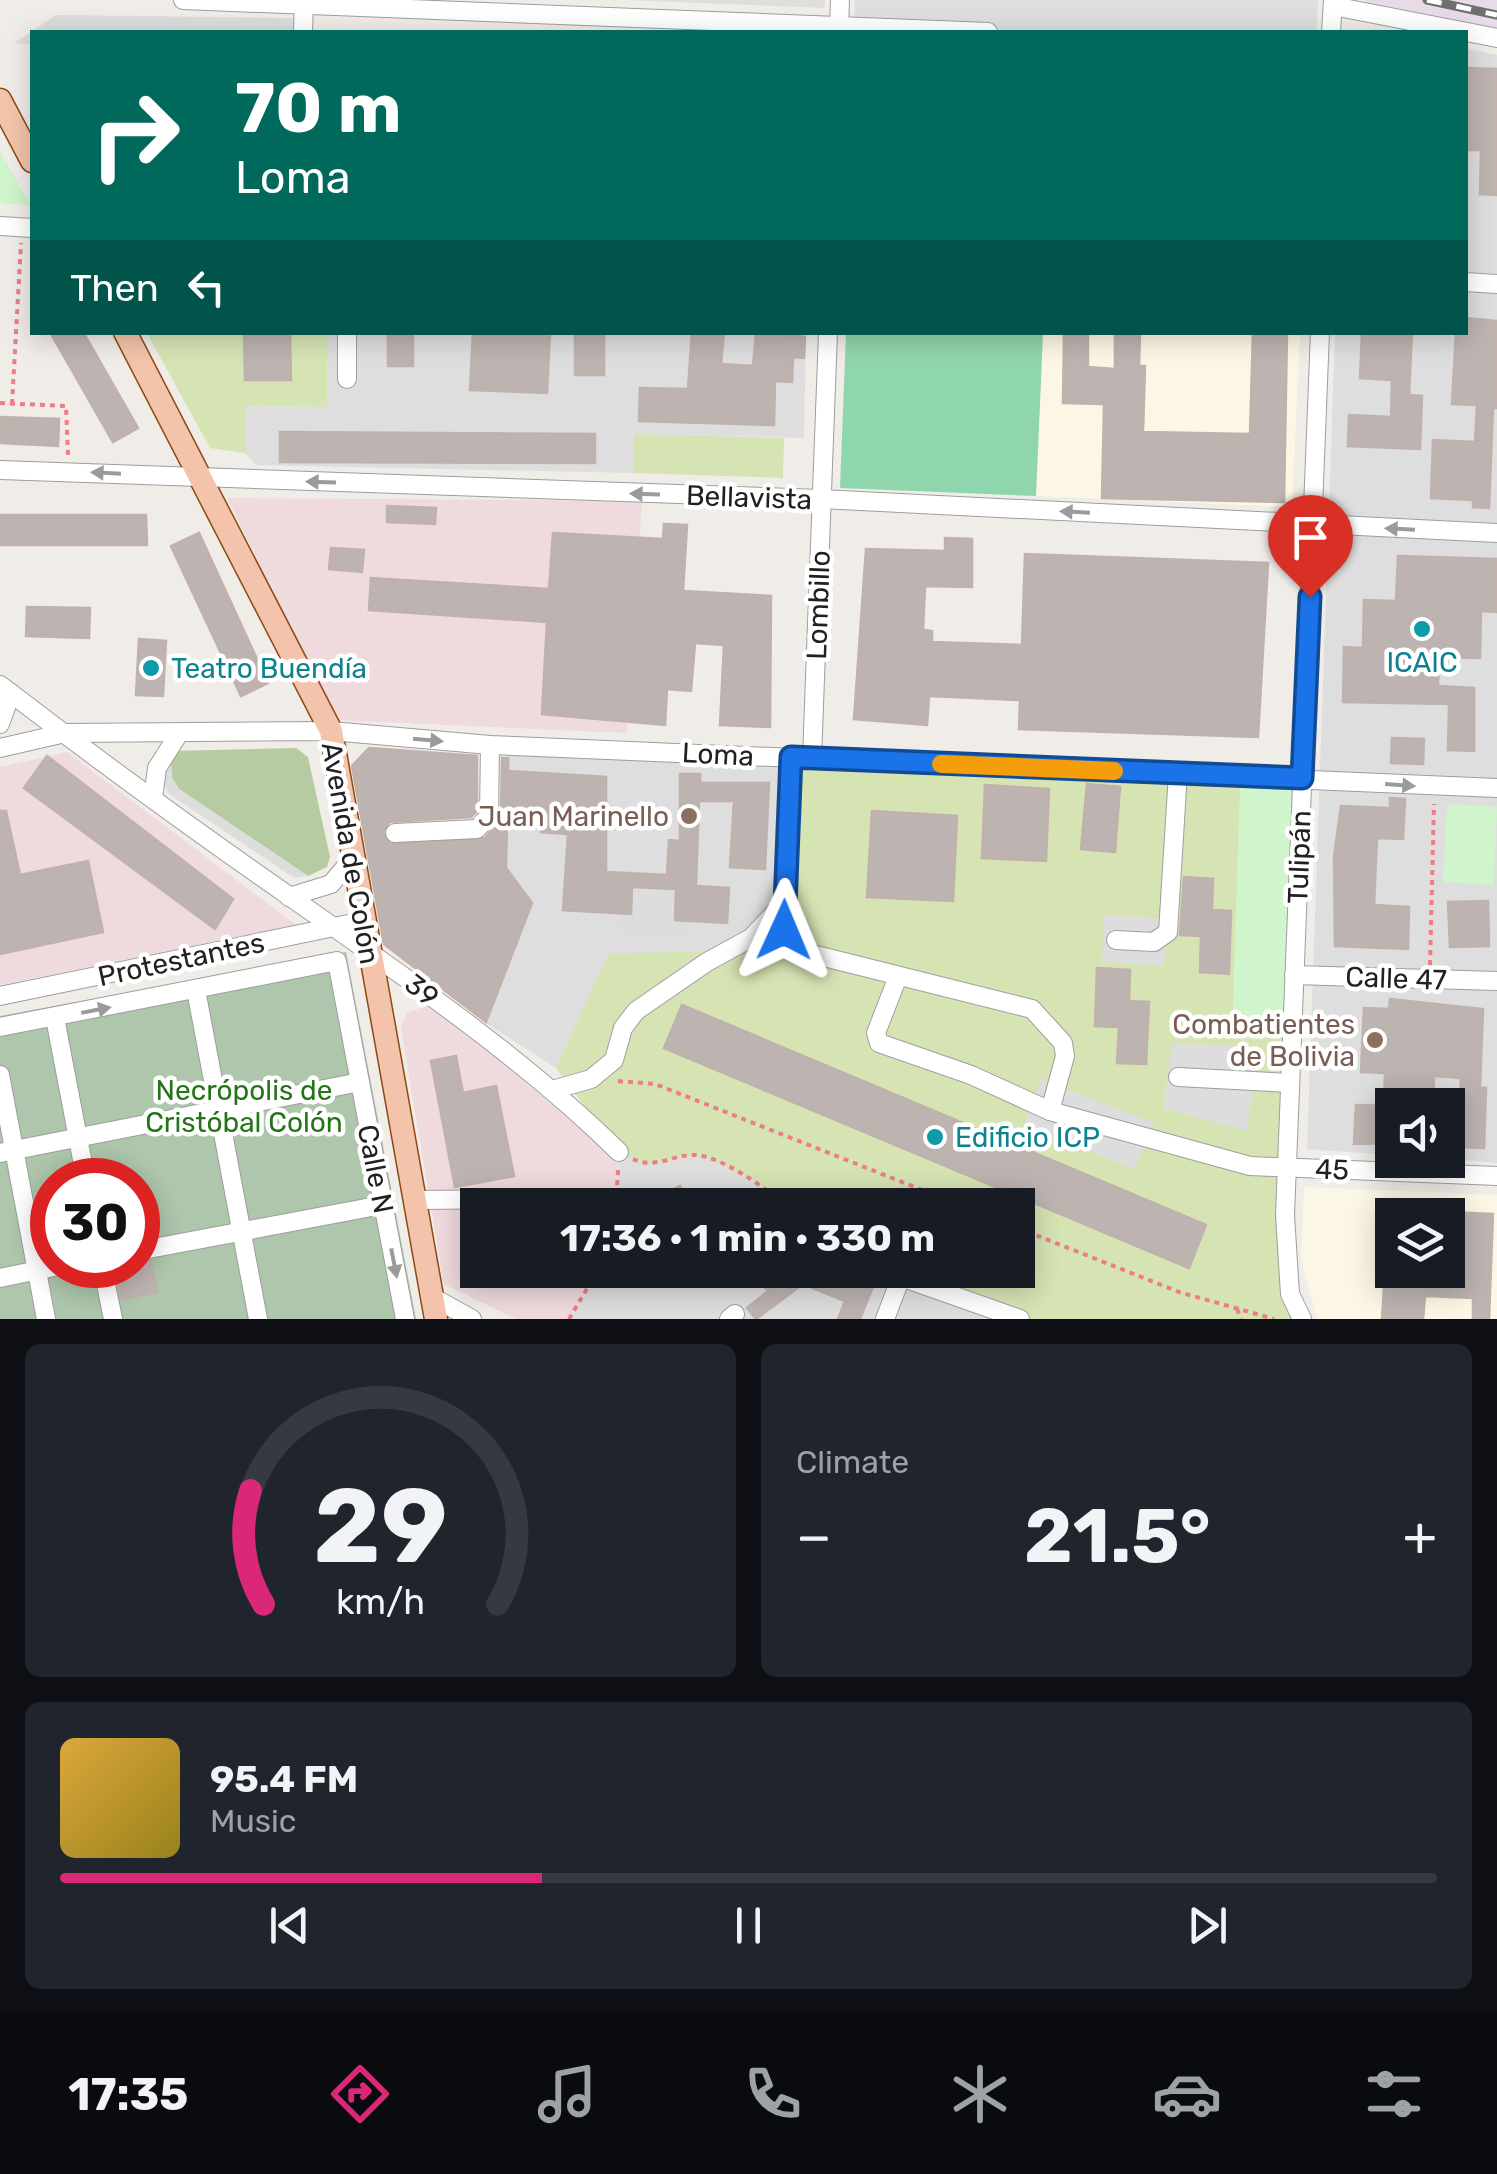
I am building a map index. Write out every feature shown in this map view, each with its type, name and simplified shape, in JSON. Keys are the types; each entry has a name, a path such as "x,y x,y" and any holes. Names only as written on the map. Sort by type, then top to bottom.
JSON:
{"main road":[{"path":"0,100 30,156"},
{"name":"Avenida de Colón","path":"127,335 331,731 434,1308"}],"street":[{"path":"183,0 889,30"},
{"path":"839,29 840,0"},
{"path":"303,30 304,3"},
{"path":"1331,30 1333,3 1460,30"},
{"path":"1468,32 1497,38"},
{"path":"0,226 27,228"},
{"path":"1468,282 1497,284"},
{"path":"347,335 347,379"},
{"name":"Lombillo","path":"812,758 828,335"},
{"name":"Tulipán","path":"1302,1319 1290,1294 1287,1167 1320,335"},
{"name":"Bellavista","path":"0,470 821,499 1497,533"},
{"path":"0,724 5,689"},
{"name":"39","path":"5,689 289,896 367,948 552,1090 619,1152"},
{"name":"Loma","path":"6,746 65,733 331,731 490,745 1497,788"},
{"path":"153,798 157,768 178,734"},
{"path":"395,833 477,829 484,825 488,816 490,745"},
{"path":"0,766 6,746"},
{"path":"791,757 784,903 788,941 800,952 897,979 1032,1009 1063,1043 1065,1056 1050,1111"},
{"path":"1116,940 1154,942 1168,932 1178,773"},
{"path":"289,896 331,884 353,858"},
{"path":"552,1090 591,1078 614,1060 623,1028 636,1011 706,962 751,938 784,903"},
{"name":"Protestantes","path":"0,996 363,921"},
{"name":"Calle N","path":"196,990 337,961 405,1319"},
{"name":"Calle 47","path":"1294,975 1497,981"},
{"name":"45","path":"897,979 876,1033 879,1042 971,1075 1050,1111 1250,1166 1497,1176"},
{"path":"0,1027 196,990 258,1319"},
{"path":"54,1018 82,1158"},
{"path":"0,1075 7,1151 30,1242"},
{"path":"1178,1077 1290,1083"},
{"path":"7,1151 360,1082"},
{"path":"414,1200 460,1199"},
{"path":"160,1247 382,1205"},
{"path":"0,1278 30,1272"},
{"path":"885,1319 901,1277 1020,1319"},
{"path":"40,1288 46,1319"},
{"path":"106,1288 112,1319"},
{"path":"434,1308 472,1319"}],"path":[{"path":"12,404 27,228"},
{"path":"0,403 66,406 68,471"},
{"path":"1430,979 1434,787"},
{"path":"591,1078 656,1084 917,1188"},
{"path":"617,1188 619,1152 646,1165 700,1155 764,1188"},
{"path":"1035,1235 1179,1292 1274,1319"},
{"path":"569,1319 587,1288"},
{"path":"1237,1309 1241,1319"}],"shaded area":[{"path":"623,0 825,0 824,8"},
{"path":"855,0 1318,0 1317,30 854,30"},
{"path":"1366,0 1497,0 1497,31 1365,6"},
{"path":"56,15 294,18 294,30 34,30"},
{"path":"30,32 30,45 14,43"},
{"path":"1468,49 1497,55 1497,1163 1465,1160 1465,1088 1375,1088 1375,1154 1307,1149 1335,335 1468,335"},
{"path":"328,335 806,335 804,438 635,434 633,473 256,465 245,453 245,406 327,407"},
{"path":"1043,335 1300,335 1292,507 1036,496"},
{"path":"227,498 642,501 627,733 336,720"},
{"path":"170,751 172,778 179,789 308,876 294,878 169,794 163,784 161,765"},
{"path":"67,752 296,925 0,985 0,767"},
{"path":"690,752 791,757 784,903 729,950 608,955 556,1068 486,1023 532,903 506,868 508,755"},
{"path":"620,873 689,876 687,937 617,934"},
{"path":"1104,915 1167,919 1164,966 1102,962"},
{"path":"433,1004 618,1161 617,1188 460,1188 460,1288 587,1288 569,1319 516,1319 444,1284 401,1028 406,1013"},
{"path":"1172,1044 1257,1047 1247,1131 1163,1108"},
{"path":"1041,1079 1153,1123 1134,1170 1025,1123"},
{"path":"619,1152 646,1165 701,1155 764,1188 617,1188"},
{"path":"1304,1187 1497,1195 1497,1319 1317,1319 1301,1259"},
{"path":"587,1288 942,1288 1020,1319 569,1319"}],"green space":[{"path":"0,151 30,205 0,203"},
{"path":"148,335 328,335 327,407 246,406 245,453 210,448"},
{"path":"846,335 1043,335 1036,496 840,488"},
{"path":"634,434 784,438 783,478 633,473"},
{"path":"296,748 308,757 330,857 327,867 308,876 179,789 172,778 170,751"},
{"path":"791,757 1302,778 1285,1215 1302,1319 1020,1319 942,1288 1035,1288 1035,1188 764,1188 701,1155 646,1165 619,1152 556,1068 608,954 729,950 784,904"},
{"path":"1240,788 1292,789 1283,1035 1232,1033"},
{"path":"1447,804 1497,807 1494,885 1443,882"},
{"name":"Necrópolis de Cristóbal Colón","path":"346,952 416,1319 0,1319 0,1016"}],"building":[{"path":"1468,68 1497,69 1497,195 1480,194 1481,150 1468,150"},
{"path":"1468,318 1497,321 1497,408 1493,408 1489,508 1473,507 1473,500 1431,498 1433,440 1475,442 1477,405 1452,404 1456,335 1468,335"},
{"path":"52,335 85,335 138,428 113,442"},
{"path":"244,335 290,335 291,380 245,380"},
{"path":"388,335 413,335 413,366 388,366"},
{"path":"473,335 550,335 547,393 470,390"},
{"path":"575,335 604,335 604,375 575,375"},
{"path":"692,335 724,335 721,364 753,366 756,335 805,337 804,358 793,357 792,382 775,381 774,425 639,421 640,388 688,389"},
{"path":"1064,335 1088,335 1088,367 1115,369 1115,335 1140,335 1139,366 1145,366 1143,432 1250,434 1253,335 1287,335 1284,502 1102,498 1104,404 1063,403"},
{"path":"1362,335 1412,335 1409,395 1422,396 1420,449 1348,446 1349,415 1391,417 1392,380 1360,378"},
{"path":"0,417 59,419 58,446 0,443"},
{"path":"280,432 595,434 595,463 280,462"},
{"path":"387,506 436,508 435,524 387,522"},
{"path":"0,515 146,515 147,545 0,545"},
{"path":"664,524 687,525 683,591 771,596 770,727 720,725 724,645 695,643 691,691 667,689 665,725 542,714 547,622 369,610 371,578 549,589 553,533 663,539"},
{"path":"199,533 268,683 241,696 171,546"},
{"path":"945,538 972,539 972,587 925,586 923,630 932,631 932,642 1022,645 1025,554 1268,563 1258,737 1019,729 1020,700 929,696 927,725 854,719 866,549 945,551"},
{"path":"331,548 364,550 362,572 329,569"},
{"name":"ICAIC","path":"1398,556 1497,559 1497,612 1481,611 1480,658 1439,657 1438,686 1474,688 1474,751 1448,750 1449,704 1343,702 1344,647 1363,648 1364,600 1396,601"},
{"path":"27,607 90,608 89,638 26,636"},
{"name":"Teatro Buendía","path":"139,639 166,641 163,696 136,695"},
{"path":"1392,738 1424,739 1423,764 1391,763"},
{"path":"369,748 477,756 477,811 471,817 389,822 383,833 390,844 485,838 501,818 502,758 508,758 508,771 606,777 606,872 667,875 669,840 680,841 680,774 700,774 700,783 769,783 765,869 730,867 734,801 699,801 696,886 729,888 727,923 675,920 676,889 632,887 631,914 563,910 568,834 541,832 542,822 507,820 506,868 532,903 486,1022 384,944 352,766"},
{"path":"47,756 233,899 215,929 24,788"},
{"path":"1087,784 1120,787 1115,852 1081,849"},
{"path":"985,785 1049,789 1046,861 982,858"},
{"path":"1390,798 1405,799 1403,839 1377,838 1374,905 1409,907 1408,949 1335,946 1334,857 1341,806 1390,808"},
{"path":"0,811 6,811 20,875 88,861 103,932 0,954"},
{"path":"872,811 957,816 953,901 867,897"},
{"path":"1184,877 1213,879 1212,910 1231,911 1229,974 1200,972 1201,936 1180,935"},
{"path":"1488,901 1489,946 1450,947 1448,902"},
{"path":"1097,968 1130,970 1129,1001 1149,1002 1146,1064 1117,1063 1119,1027 1095,1026"},
{"path":"1390,999 1483,1009 1480,1088 1486,1088 1484,1148 1465,1147 1465,1088 1461,1088 1461,1078 1434,1076 1434,1088 1385,1088 1385,1073 1361,1072 1364,1008 1389,1009"},
{"path":"682,1005 1206,1225 1189,1268 1035,1203 1035,1188 998,1188 664,1048"},
{"path":"456,1056 463,1093 496,1086 514,1176 455,1187 431,1061"},
{"path":"1356,1105 1375,1106 1375,1143 1354,1144"},
{"path":"1465,1213 1493,1214 1489,1319 1473,1319 1473,1298 1425,1296 1423,1319 1382,1319 1384,1288 1465,1288"},
{"path":"120,1288 156,1288 157,1292 122,1299"},
{"path":"765,1288 798,1288 756,1319 747,1308 768,1291"},
{"path":"813,1288 872,1288 860,1319 838,1319 845,1301"}],"railway":[{"path":"1427,0 1497,15"}],"slow traffic":[{"path":"941,764 1114,771"}],"place":[{"name":"ICAIC","path":"1422,629"},
{"name":"Teatro Buendía","path":"151,668"},
{"name":"Juan Marinello","path":"689,816"},
{"name":"Combatientes de Bolivia","path":"1375,1040"},
{"name":"Edificio ICP","path":"935,1137"}],"route":[{"path":"784,930 791,757 1302,778 1310,597"}]}
